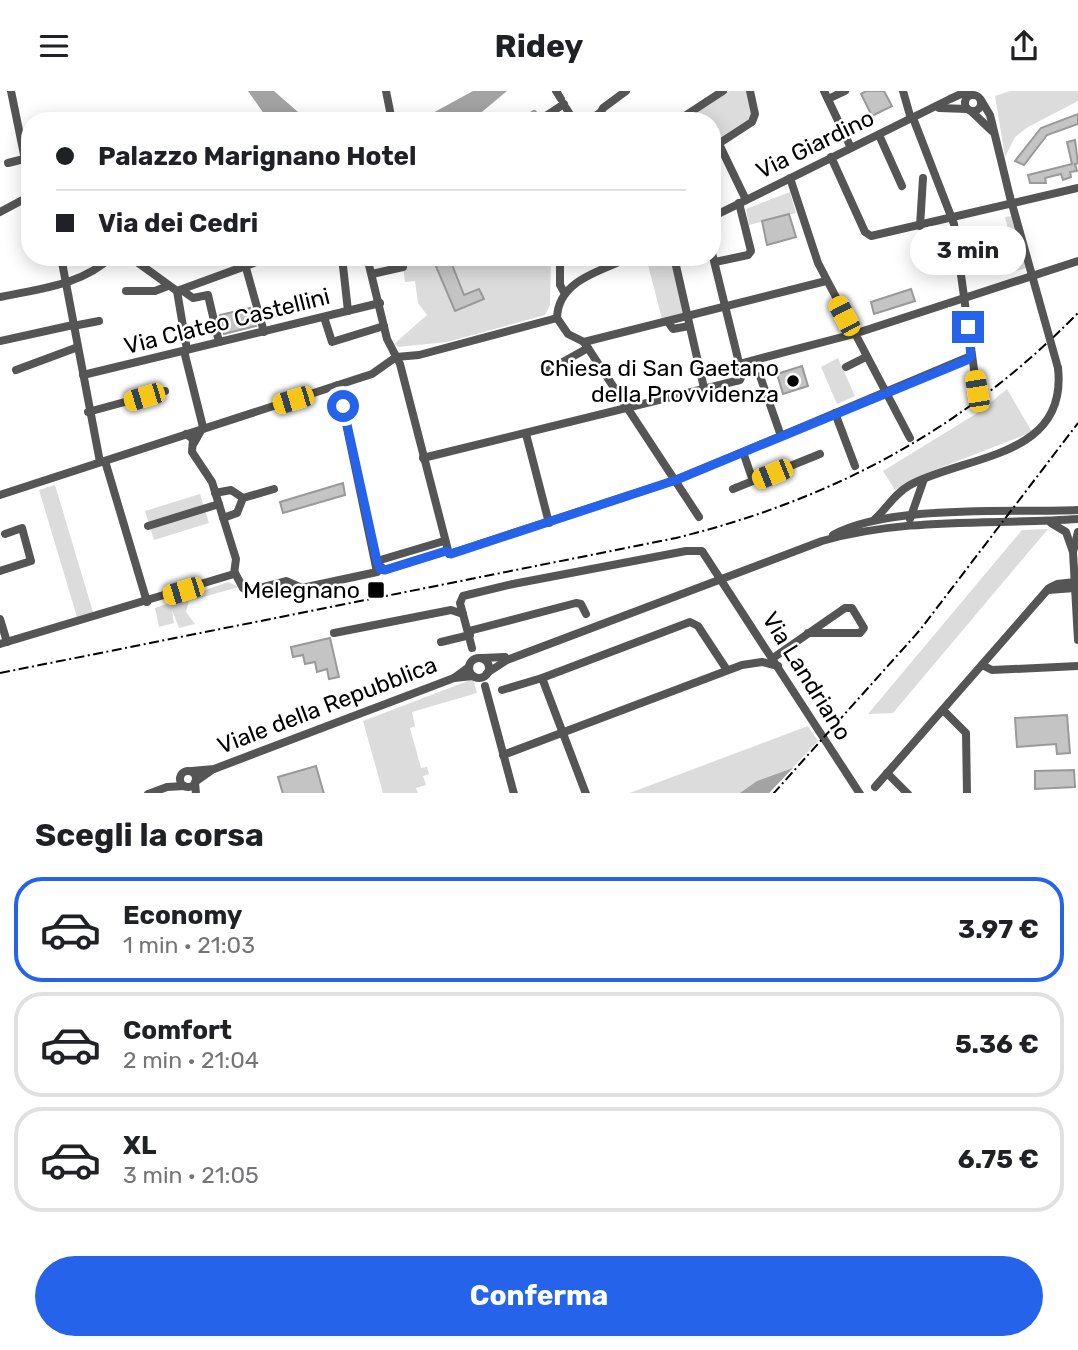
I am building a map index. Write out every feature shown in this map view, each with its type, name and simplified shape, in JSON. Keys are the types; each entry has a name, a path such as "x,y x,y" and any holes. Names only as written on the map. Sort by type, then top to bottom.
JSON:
{"street":[{"path":"11,91 21,143"},
{"path":"386,91 390,112"},
{"path":"601,112 608,103 626,91"},
{"path":"691,112 723,91"},
{"path":"721,142 752,122 755,114 750,91"},
{"path":"845,91 826,95 851,148"},
{"path":"903,91 953,220 977,391"},
{"name":"Via Giardino","path":"721,212 960,94 971,94"},
{"path":"873,521 898,493 924,479 1028,440 1043,424 1054,404 1058,368 989,113 981,100 971,94 965,102 993,133"},
{"path":"970,110 978,109 981,100"},
{"name":"Via Giardino","path":"936,108 957,107 970,110"},
{"path":"879,135 902,186"},
{"path":"831,157 869,236 953,220 1078,188"},
{"path":"721,158 742,202 751,253 721,256"},
{"path":"8,163 21,160"},
{"path":"790,177 811,248 826,281 910,438"},
{"path":"920,226 923,178"},
{"path":"0,212 21,201"},
{"path":"740,364 854,334 1078,261"},
{"path":"62,266 88,412 147,602"},
{"path":"0,297 64,283 99,266"},
{"path":"142,266 168,286 193,298 208,295 219,342"},
{"path":"180,291 250,266"},
{"path":"343,266 348,311"},
{"path":"370,266 447,552"},
{"path":"560,266 560,285 566,290"},
{"path":"557,319 566,290 613,266"},
{"path":"676,266 704,388"},
{"path":"423,458 627,410 741,379 740,364 716,266"},
{"path":"372,274 402,267"},
{"path":"246,268 264,332"},
{"path":"545,372 586,345 668,322 673,329 726,307 826,281"},
{"path":"126,292 157,291 168,286"},
{"path":"180,291 185,351 203,428 192,452"},
{"name":"Via Clateo Castellini","path":"83,375 380,303"},
{"path":"324,317 332,342 384,326"},
{"path":"557,319 568,334 586,345 699,517"},
{"path":"0,495 372,374 396,357 419,355 557,319"},
{"path":"0,341 99,321"},
{"path":"16,370 78,347"},
{"path":"377,561 382,570 412,562 550,523 676,480 971,356"},
{"path":"846,366 866,357"},
{"path":"760,376 780,436"},
{"path":"186,434 192,452 210,477 236,561 235,573 243,587 250,590 288,581 299,589 374,575 378,570 377,561 338,385"},
{"path":"88,412 165,391"},
{"path":"835,413 855,466"},
{"path":"186,434 194,443"},
{"path":"526,434 550,523"},
{"path":"743,452 753,481"},
{"path":"733,489 820,454"},
{"path":"902,526 912,515 924,479"},
{"path":"215,493 231,490 243,498 274,489"},
{"path":"898,493 908,495 935,514"},
{"path":"223,518 240,510 243,498"},
{"path":"149,526 219,504"},
{"path":"886,505 889,518 902,526"},
{"path":"822,541 848,527 912,515 1078,511 1066,532"},
{"path":"1049,512 1074,519"},
{"path":"721,579 822,541 858,531 902,526 1074,519"},
{"path":"1073,552 1078,532 1074,519"},
{"path":"1040,521 1059,525 1066,532 1073,552 1076,562 1078,640"},
{"path":"0,571 31,561 22,528 5,534"},
{"path":"1066,532 1078,532"},
{"path":"377,561 444,541"},
{"name":"Via Landriano","path":"463,612 460,599 513,583 684,551 702,551 860,793"},
{"path":"0,619 4,643 226,579 235,573"},
{"name":"Viale della Repubblica","path":"454,678 482,658 498,659 721,579"},
{"name":"Viale della Repubblica","path":"167,787 181,775 214,769 454,678 487,673 500,663 721,579"},
{"path":"875,787 1048,590 1075,585"},
{"path":"441,642 576,603 582,605 586,614"},
{"path":"757,663 847,607 853,610 864,628 860,633 808,633"},
{"path":"334,633 451,610 463,612 472,648 470,664"},
{"path":"502,690 542,678 690,622 698,626 727,670"},
{"path":"472,648 488,664 485,686 514,793"},
{"name":"Viale della Repubblica","path":"470,664 475,676"},
{"path":"503,755 742,664 778,666"},
{"path":"982,666 992,670 1078,666"},
{"path":"475,676 485,686"},
{"path":"542,678 586,793"},
{"path":"943,710 966,733 967,793"},
{"name":"Viale della Repubblica","path":"148,793 167,787 191,788 214,769"},
{"name":"Viale della Repubblica","path":"191,788 192,771"},
{"path":"887,773 908,793"},
{"path":"181,775 191,788"}],"shaded area":[{"path":"248,91 274,91 298,112 263,112"},
{"path":"473,91 507,91 482,112 434,112"},
{"path":"729,91 747,91 752,116 749,121 721,138 721,112 696,112"},
{"path":"1010,91 1078,91 1078,101 1028,127 1015,137 1005,157 995,96"},
{"path":"790,192 796,213 749,225 746,209"},
{"path":"1012,216 1026,268 1008,273 1006,265 1016,261 1005,217"},
{"path":"551,266 550,305 545,315 447,342 398,347 394,344 427,315 418,303 415,281 405,282 403,267"},
{"path":"648,266 676,266 687,317 663,323"},
{"path":"838,358 855,396 837,404 821,367"},
{"path":"1007,389 1032,432 932,471 895,490 883,471 979,412"},
{"path":"55,485 93,612 77,617 39,490"},
{"path":"200,494 209,523 154,540 145,511"},
{"path":"1048,529 893,713 868,714 1022,530"},
{"path":"228,582 239,587 189,601 186,612 195,624 179,628 172,610 174,623 159,627 155,608"},
{"path":"473,679 477,693 412,712 415,726 410,728 421,768 427,767 429,774 423,776 426,785 416,788 418,793 383,793 363,721"},
{"path":"808,726 818,741 769,793 630,793"},
{"path":"793,768 769,793 740,793 757,781"}],"building":[{"path":"866,91 884,91 892,106 872,116 861,94"},
{"path":"1078,114 1078,124 1047,135 1024,165 1015,161 1041,128"},
{"path":"1075,140 1078,163 1075,164 1077,171 1070,172 1071,177 1063,180 1061,174 1045,178 1046,183 1030,183 1028,175 1072,164 1067,142"},
{"path":"789,214 796,237 767,245 762,221"},
{"path":"436,266 453,266 464,295 479,289 484,299 455,311"},
{"path":"911,289 915,301 874,314 871,302"},
{"path":"250,308 256,326 224,334 220,315"},
{"name":"Chiesa di San Gaetano della Provvidenza","path":"802,366 808,386 783,394 777,374"},
{"path":"343,483 345,495 283,513 280,502"},
{"path":"330,638 339,677 329,679 327,669 317,672 315,662 305,664 303,655 293,657 291,647"},
{"path":"1067,715 1070,753 1057,754 1056,744 1017,747 1015,718"},
{"path":"316,766 324,793 283,793 278,777"},
{"path":"1074,770 1075,787 1035,789 1035,771"}],"railway":[{"path":"0,673 676,538 734,522 843,480 942,425 989,392 1078,313"},
{"path":"774,793 920,630 1078,423"}],"place":[{"name":"Chiesa di San Gaetano della Provvidenza","path":"793,381"},
{"name":"Melegnano","path":"376,590"}],"route":[{"path":"343,406 377,561 380,569 385,570 446,551 451,554 676,480 967,360 971,356 968,327"}]}
